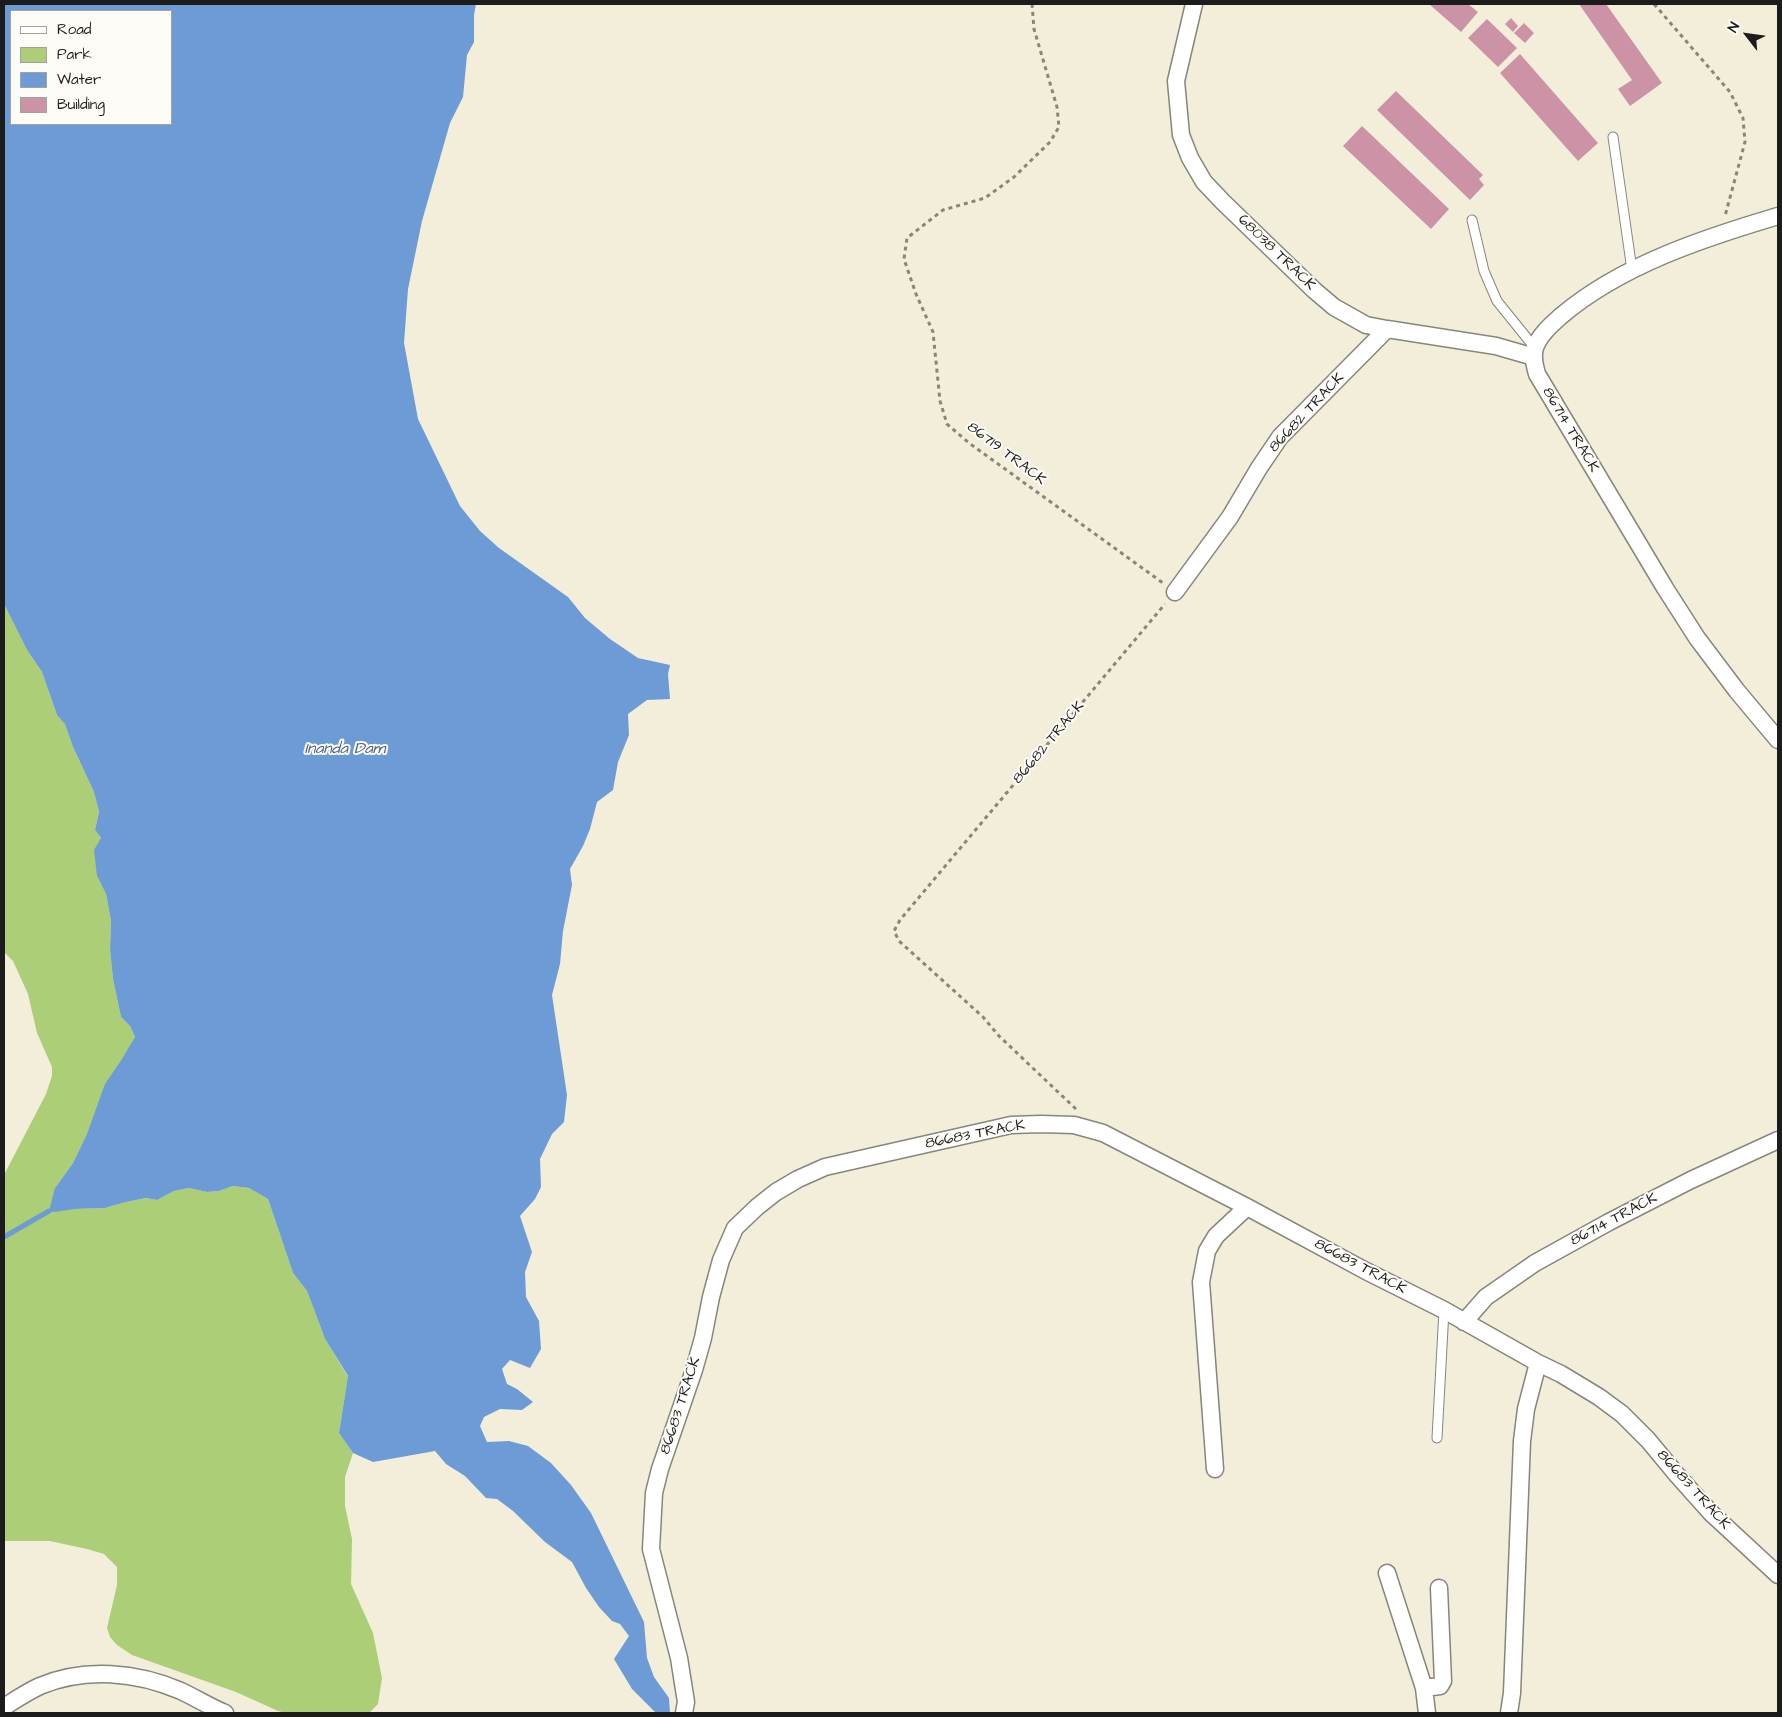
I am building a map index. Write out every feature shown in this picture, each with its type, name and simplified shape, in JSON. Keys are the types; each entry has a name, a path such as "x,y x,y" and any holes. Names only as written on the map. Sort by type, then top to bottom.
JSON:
{"street":[{"name":"68038 TRACK","path":"1194,4 1176,81 1181,135 1190,158 1204,182 1230,209 1314,290 1334,306 1366,325 1534,352"},
{"path":"1534,352 1541,336 1576,304 1604,285 1632,270 1697,242 1778,216"},
{"name":"86682 TRACK","path":"1175,592 1230,517 1280,437 1387,329"},
{"name":"86714 TRACK","path":"1534,352 1537,374 1664,588 1697,638 1778,740"},
{"name":"86683 TRACK","path":"684,1713 686,1702 679,1658 651,1549 654,1493 660,1469 694,1370 703,1338 710,1296 721,1260 735,1228 756,1207 776,1192 798,1179 825,1167 1012,1125 1074,1125 1103,1134 1444,1310 1599,1396 1622,1414 1648,1440 1711,1512 1778,1575"},
{"name":"86714 TRACK","path":"1464,1322 1486,1297 1535,1263 1690,1180 1778,1140"},
{"path":"1215,1469 1201,1282 1207,1251 1216,1236 1247,1207"},
{"path":"1509,1713 1512,1693 1522,1441 1526,1409 1538,1363"},
{"path":"1387,1573 1424,1688 1427,1713"},
{"path":"1424,1688 1440,1686 1443,1680 1439,1588"},
{"path":"4,1707 39,1686 62,1679 88,1674 118,1674 182,1691 209,1707 225,1713"}],"lane":[{"path":"1613,137 1632,270"},
{"path":"1472,220 1484,271 1498,301 1534,352"},
{"path":"1437,1438 1444,1310"}],"path":[{"name":"86719 TRACK","path":"1032,4 1034,29 1057,107 1059,127 1050,142 1014,177 986,198 943,210 907,238 904,259 916,294 933,332 940,401 947,424 969,443 1175,592"},
{"path":"1654,4 1730,92 1743,118 1745,142 1721,235"},
{"name":"86682 TRACK","path":"1083,1115 999,1036 983,1017 899,941 894,931 900,920 1175,592"}],"green space":[{"path":"4,604 27,650 42,672 57,715 65,723 73,747 94,792 99,812 95,830 101,838 97,876 106,894 111,921 110,950 113,979 121,1017 130,1026 135,1037 73,1163 55,1188 75,1209 105,1208 146,1198 157,1200 174,1191 189,1188 207,1192 219,1191 233,1186 249,1188 268,1199 293,1273 307,1291 325,1339 348,1377 339,1433 353,1453 345,1477 345,1506 352,1539 351,1584 373,1633 382,1678 378,1704 369,1713 286,1713 236,1692 132,1655 117,1645 110,1637 107,1628 117,1585 117,1567 104,1554 50,1541 4,1541 4,1175 46,1094 52,1076 52,1067 37,1033 28,994 13,961 4,952"}],"water":[{"name":"Inanda Dam","path":"4,4 476,4 474,42 467,55 463,97 450,123 422,221 408,289 404,343 418,419 460,506 480,531 499,548 568,597 585,618 610,639 638,658 670,665 668,674 670,699 647,700 628,714 629,735 618,762 613,790 597,802 590,829 570,869 572,885 563,931 560,964 552,995 567,1095 564,1122 552,1134 540,1159 541,1187 535,1199 520,1216 532,1252 525,1272 526,1297 539,1321 541,1349 530,1368 510,1360 502,1369 507,1384 517,1389 533,1402 522,1410 500,1409 484,1417 480,1426 487,1442 509,1441 528,1446 551,1463 571,1485 591,1513 644,1622 647,1658 654,1677 669,1698 670,1713 656,1713 632,1689 614,1659 629,1636 620,1624 612,1621 599,1607 572,1562 545,1542 513,1511 497,1499 486,1498 465,1476 446,1464 435,1451 373,1462 353,1453 339,1433 348,1376 325,1339 307,1291 293,1273 268,1199 249,1188 233,1186 219,1191 207,1192 189,1188 174,1191 157,1200 146,1198 105,1208 49,1211 55,1188 73,1163 87,1134 105,1084 135,1037 130,1026 121,1017 113,979 110,950 111,921 106,894 97,876 94,850 101,838 95,830 99,812 94,792 73,747 65,724 57,715 42,672 27,650 4,604"}],"building":[{"path":"1429,4 1468,4 1478,12 1461,32"},
{"path":"1579,4 1606,4 1662,83 1630,106 1618,89 1632,80"},
{"path":"1511,18 1518,26 1513,32 1505,24"},
{"path":"1487,19 1517,48 1498,67 1468,38"},
{"path":"1524,23 1534,33 1525,43 1514,33"},
{"path":"1520,54 1598,143 1578,161 1500,73"},
{"path":"1396,91 1483,175 1479,179 1484,185 1470,200 1377,110"},
{"path":"1362,126 1449,209 1431,229 1343,146"}],"waterway":[{"path":"4,1237 49,1211"}]}
